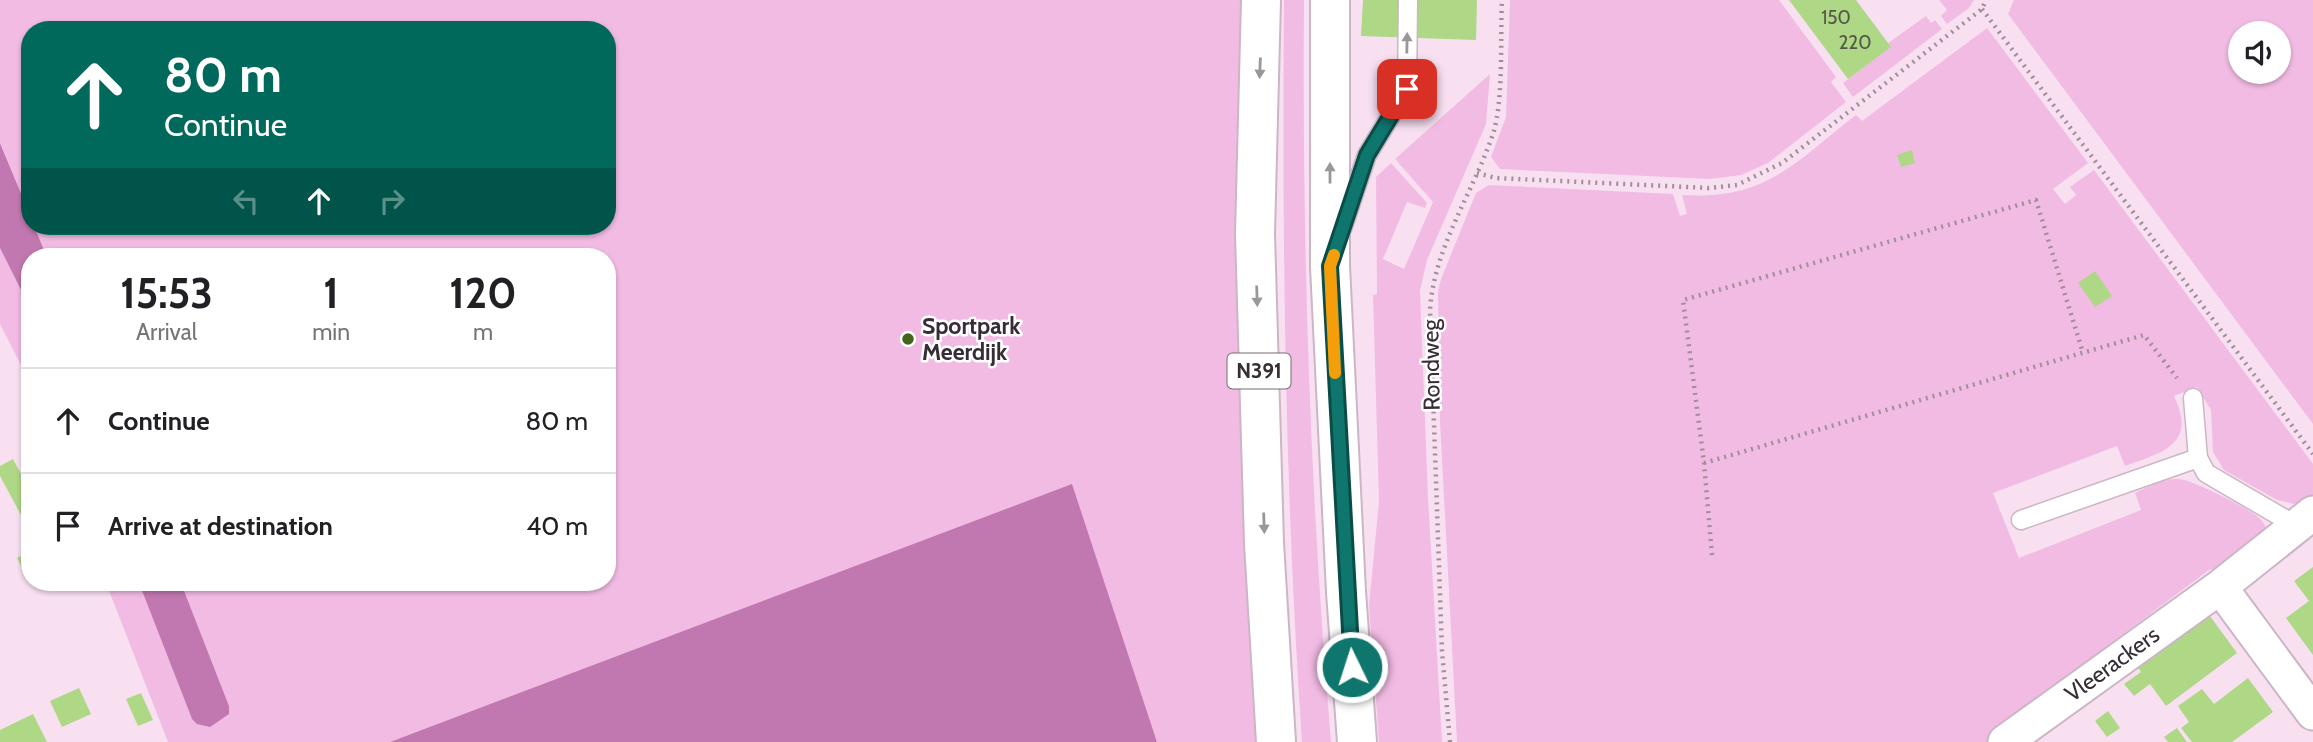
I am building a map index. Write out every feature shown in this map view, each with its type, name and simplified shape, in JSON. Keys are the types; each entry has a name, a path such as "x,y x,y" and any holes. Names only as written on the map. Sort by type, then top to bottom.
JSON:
{"main road":[{"name":"N391","path":"1261,0 1255,234 1264,543 1276,742"},
{"path":"1330,0 1330,266 1346,592 1357,742"}],"street":[{"name":"Vleerackers","path":"2005,742 2220,587 2304,519"},
{"path":"2220,587 2313,713"}],"lane":[{"path":"1330,266 1367,155 1407,89 1408,0"},
{"path":"2193,398 2198,458 2206,473 2304,519"},
{"path":"2021,520 2198,458"}],"path":[{"name":"Rondweg","path":"1450,742 1442,651 1430,310 1432,282 1494,132 1499,94 1502,0"},
{"path":"1477,173 1523,179 1709,188 1737,185 1782,163 1982,9 1986,0"},
{"path":"1982,9 2313,454"},
{"path":"1712,555 1704,463 1682,300 2036,200 2083,353"},
{"path":"1704,463 2144,335 2193,398"}],"shaded area":[{"name":"Sportpark Meerdijk","path":"0,0 1241,0 1238,147 1258,742 1157,742 1072,485 390,742 168,742 109,591 142,591 192,719 229,706 184,591 616,591 616,248 43,248 38,235 616,235 616,21 21,21 21,193 0,142"},
{"path":"1284,0 1304,0 1304,186 1309,371 1331,742 1302,742 1296,649 1286,371"},
{"path":"1510,0 1779,0 1836,77 1831,82 1846,102 1768,163 1741,175 1710,179 1500,169 1491,157 1506,117"},
{"path":"1939,0 1974,0 1969,8 1947,24 1941,16 1947,10"},
{"path":"2014,0 2313,0 2313,424 2008,14"},
{"path":"1926,16 1931,23 1935,20 1942,29 1853,97 1843,83 1890,47 1888,43"},
{"path":"1987,28 2088,163 2053,189 2065,204 2076,195 2070,187 2094,170 2313,464 2313,497 2294,504 2277,500 2224,470 2213,452 2211,410 2197,387 2174,396 2182,425 2179,436 2164,450 2125,466 2117,446 1993,493 2019,558 2141,510 2135,493 2172,479 2185,480 2232,501 2258,517 2267,531 2218,567 2209,570 2005,722 1988,742 1457,742 1440,421 1438,292 1476,193 1489,185 1673,194 1680,216 1687,214 1682,195 1711,195 1736,191 1758,185 1778,175 1856,115 1862,121"},
{"path":"1490,74 1486,124 1427,260 1420,291 1442,742 1379,742 1369,606 1379,501 1373,295 1377,294 1376,177 1391,163 1427,203 1425,208 1407,202 1383,259 1404,269 1433,202 1395,159"},
{"path":"0,143 21,193 21,235 38,235 43,248 21,248 21,290 0,248"},
{"path":"0,248 21,290 21,365 0,324"},
{"path":"1072,484 1157,742 390,742"},
{"path":"142,591 184,591 229,706 229,714 210,727 197,724 192,719"}],"building":[{"path":"1363,0 1477,0 1476,40 1361,36"},
{"path":"1789,0 1856,0 1891,47 1848,79"},
{"path":"1912,150 1915,163 1901,167 1897,155"},
{"path":"2095,271 2112,296 2095,307 2078,283"},
{"path":"13,459 21,474 21,515 0,476 0,466"},
{"path":"2313,567 2313,655 2286,618 2309,601 2294,581"},
{"path":"2207,612 2237,653 2166,706 2150,684 2134,696 2124,684 2141,672 2136,665"},
{"path":"2248,678 2273,712 2232,742 2192,742 2181,728 2189,722 2178,706 2202,689 2214,704"},
{"path":"79,688 91,714 62,727 50,701"},
{"path":"141,693 153,720 138,726 126,699"},
{"path":"2108,711 2120,728 2107,737 2095,721"},
{"path":"33,714 47,742 0,742 0,730"},
{"path":"2177,728 2187,742 2168,742 2164,737"}],"slow traffic":[{"path":"1334,255 1330,266 1335,373"}],"place":[{"name":"Sportpark Meerdijk","path":"908,339"}],"route":[{"path":"1352,667 1330,266 1367,155 1407,89"}]}
